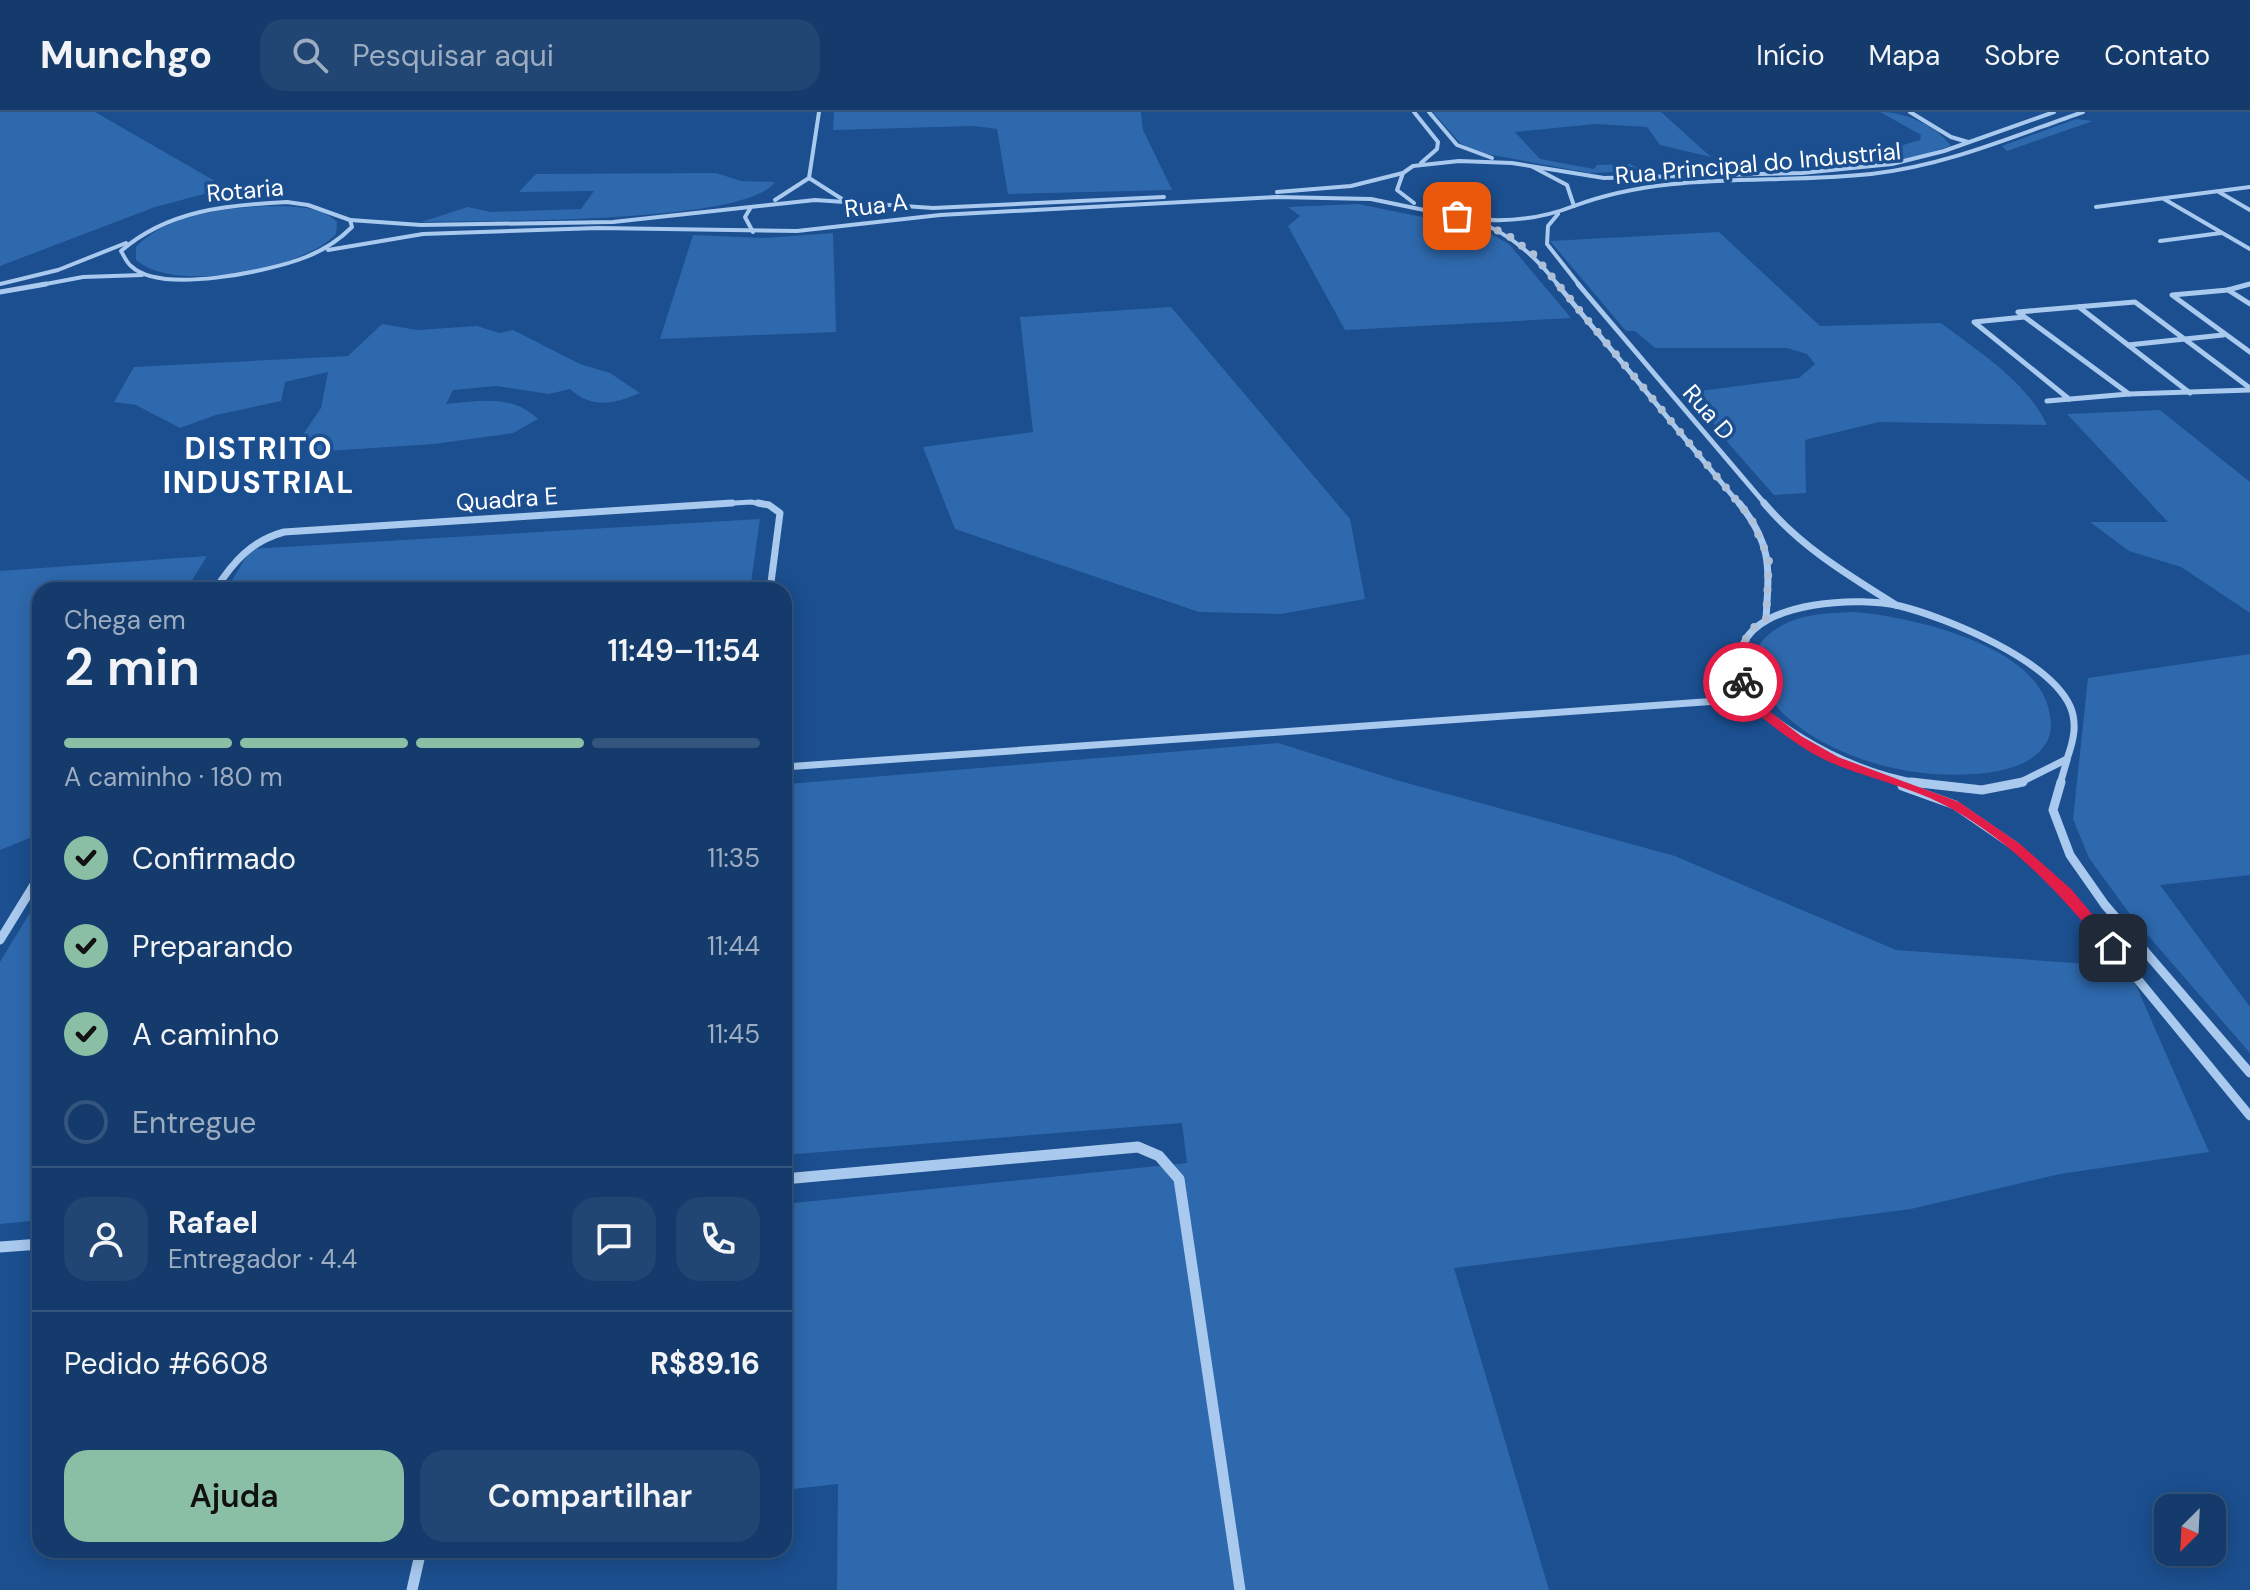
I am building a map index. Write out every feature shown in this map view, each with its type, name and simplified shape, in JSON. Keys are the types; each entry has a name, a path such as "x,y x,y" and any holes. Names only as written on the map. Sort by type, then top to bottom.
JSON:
{"street":[{"path":"765,205 796,189 809,178 819,112"},
{"path":"1414,112 1438,142 1437,149 1430,158 1403,173 1397,190 1429,211"},
{"path":"1429,112 1457,145 1533,167 1568,185 1574,192 1574,206"},
{"path":"1910,112 1951,137 1969,142"},
{"name":"Rua Principal do Industrial","path":"1533,167 1604,178 1849,170 1921,159 2054,112"},
{"name":"Rua Principal do Industrial","path":"1457,216 1516,220 1562,211 1596,195 1652,186 1860,175 1911,169 1950,159 2083,112"},
{"path":"1413,166 1459,161 1512,163"},
{"path":"1849,170 1860,175"},
{"name":"Rua A","path":"328,250 390,238 506,231 625,228 753,232 862,225 940,215 1333,188 1403,173"},
{"path":"809,178 827,192 848,202"},
{"path":"2096,207 2250,187"},
{"path":"2218,192 2250,210"},
{"name":"Rua A","path":"350,220 421,225 613,222 664,219 815,200 933,208 1336,197 1400,203 1457,216"},
{"path":"2163,199 2250,249"},
{"name":"Rotaria","path":"0,284 58,270 181,217 251,204 308,205 350,220"},
{"path":"862,225 867,215 867,205"},
{"path":"751,207 745,217 753,232"},
{"name":"Rua D","path":"1562,211 1550,220 1545,230 1549,249 1685,412 1784,527 1824,559 1897,605"},
{"name":"Rua D","path":"1457,216 1505,233 1533,254 1751,518 1769,559 1766,619"},
{"path":"0,292 83,277 210,278 274,268 328,250 348,234 352,227 350,220"},
{"path":"2160,241 2222,233"},
{"path":"131,241 121,251 122,260 131,269 148,276"},
{"path":"2250,284 2228,290 2172,295 2250,352"},
{"path":"2228,290 2250,304"},
{"path":"2129,394 2018,312 2135,302 2250,389"},
{"path":"2078,306 2190,393"},
{"path":"2025,317 1974,322 2069,399"},
{"path":"2128,345 2224,335"},
{"path":"2047,401 2250,389"},
{"path":"1665,413 1685,412"},
{"name":"Quadra E","path":"220,582 246,548 266,536 284,532 751,502 769,505 780,513 771,582"},
{"path":"1746,699 1741,665 1742,643 1755,625 1811,605 1897,605 1939,618 2024,659 2054,681 2071,708 2075,738 2053,810 2070,855 2105,905 2250,1073"},
{"path":"792,766 1746,699 1797,738 1834,759 1955,805 2016,847 2066,892 2250,1116"},
{"path":"1887,780 1959,790 2010,787 2067,759"},
{"path":"0,940 32,888"},
{"path":"792,1178 1138,1147 1159,1156 1179,1179 1240,1590"},
{"path":"0,1247 32,1245"},
{"path":"412,1590 419,1558"}],"shaded area":[{"path":"0,112 95,112 227,188 155,207 0,266"},
{"path":"834,112 1141,112 1143,130 1172,190 1008,194 997,129 974,126 833,130"},
{"path":"1433,112 1661,112 1711,157 1660,145 1647,127 1596,124 1515,132 1540,159 1594,169 1597,165 1630,164 1644,171 1589,173 1476,152 1460,143"},
{"path":"1880,112 1900,114 1919,121 1937,132 1951,146 1868,167 1835,164 1821,157 1893,148 1920,140 1921,135"},
{"path":"2076,119 2093,121 2007,151 2002,146"},
{"path":"716,173 741,181 775,182 754,196 716,206 666,213 551,220 421,222 468,207 491,212 581,209 594,191 519,192 536,174"},
{"path":"1358,204 1482,229 1509,244 1571,318 1345,330 1288,226 1300,216 1288,207"},
{"path":"278,206 324,213 337,222 336,234 319,247 296,258 238,273 179,275 154,270 136,260 136,247 150,235 184,219 222,210"},
{"path":"1719,232 1820,326 1941,323 2014,381 2038,409 2047,425 1879,422 1805,440 1806,493 1774,495 1722,436 1692,392 1799,378 1815,364 1807,354 1787,348 1655,348 1635,331 1626,331 1550,241"},
{"path":"833,233 836,332 660,339 693,235 765,238"},
{"path":"1171,307 1350,519 1365,599 1281,614 1199,612 955,529 923,447 1033,432 1020,317"},
{"path":"382,324 417,330 477,326 499,333 513,330 580,364 610,373 640,393 604,403 587,400 570,389 549,394 496,386 453,390 446,404 506,402 538,419 513,433 434,444 312,452 302,436 321,408 328,372 285,382 281,401 216,415 180,428 136,405 114,402 134,367 348,356"},
{"path":"2160,410 2250,482 2250,613 2181,567 2129,551 2090,522 2168,522 2067,414"},
{"path":"760,519 751,582 231,582 251,549"},
{"path":"207,556 191,582 32,582 32,837 0,850 0,571"},
{"path":"1855,612 1907,620 1968,638 2021,668 2039,688 2049,711 2051,729 2044,746 2030,759 2002,770 1934,774 1895,768 1857,757 1804,730 1772,702 1761,685 1755,668 1757,651 1767,636 1789,622 1813,615"},
{"path":"2250,654 2250,875 2160,885 2250,1007 2250,1053 2132,917 2089,858 2073,819 2088,678"},
{"path":"1278,743 1396,780 1675,856 1896,950 2128,967 2209,1152 2060,1174 1911,1209 1454,1268 1549,1590 837,1590 838,1484 792,1489 792,1203 1187,1163 1182,1123 792,1154 792,784"},
{"path":"32,909 32,1221 0,1224 0,962"}],"way so far":[{"path":"1457,216 1505,233 1533,254 1751,518 1769,559 1766,619 1755,625 1742,643 1743,682"}],"district":[{"name":"DISTRITO INDUSTRIAL","path":"259,465"}],"route":[{"path":"1743,682 1746,699 1797,738 1834,759 1955,805 2016,847 2066,892 2113,948"}]}
